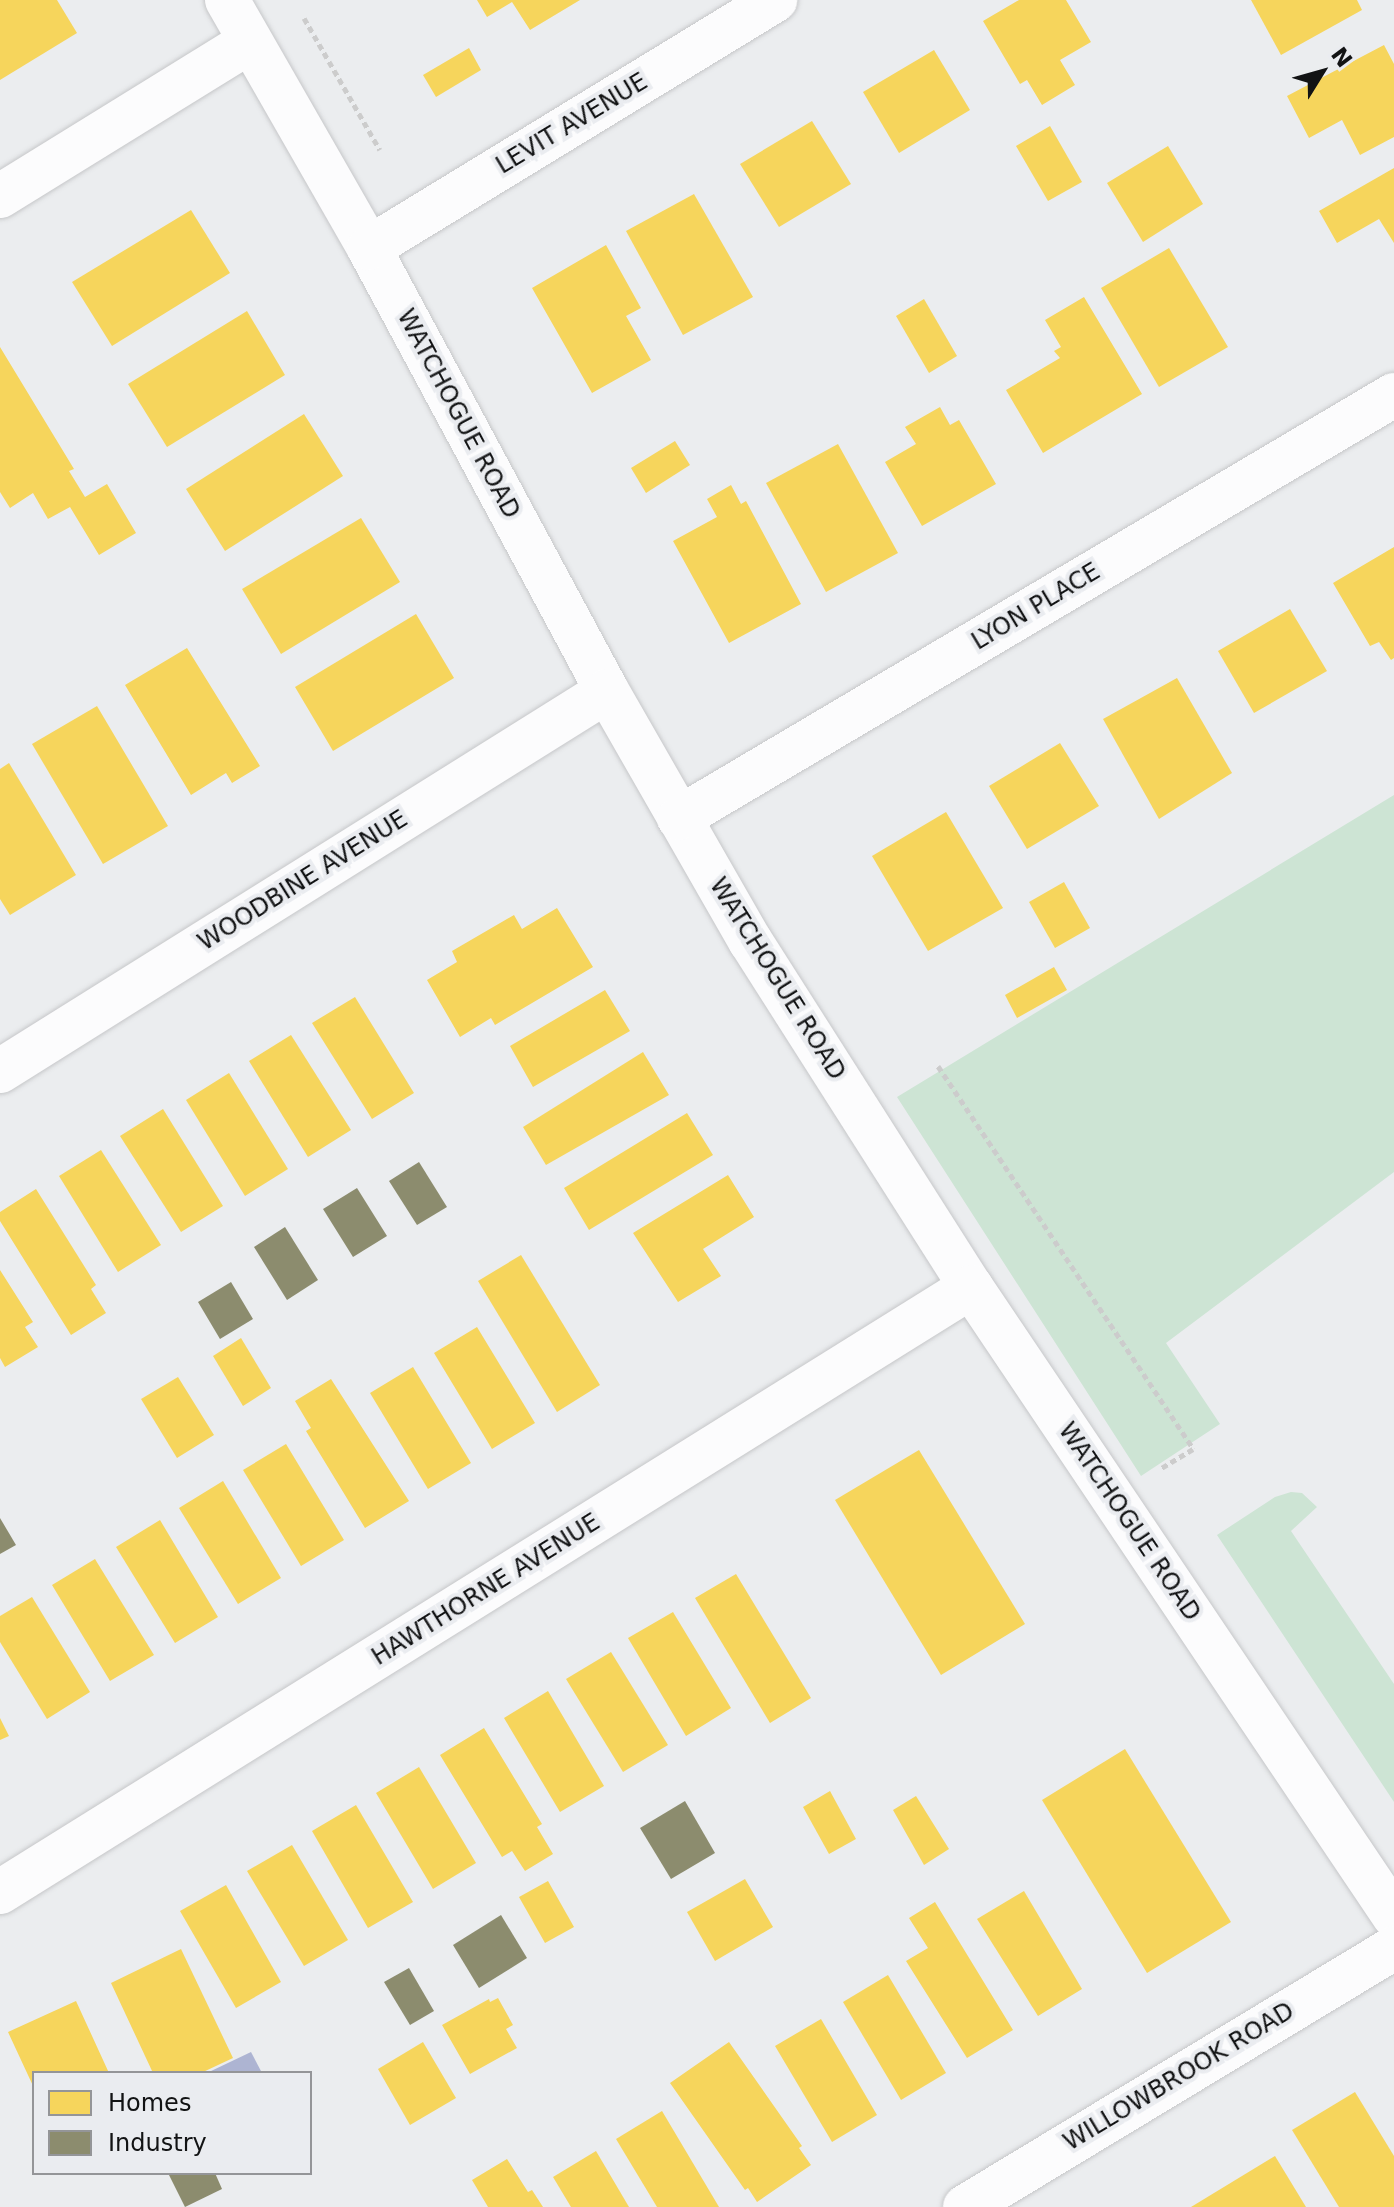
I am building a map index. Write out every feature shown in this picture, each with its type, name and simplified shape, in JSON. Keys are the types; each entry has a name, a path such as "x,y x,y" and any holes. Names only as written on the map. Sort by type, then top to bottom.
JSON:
{"street":[{"name":"LEVIT AVENUE","path":"369,248 775,0"},
{"name":"WATCHOGUE ROAD","path":"239,13 607,691 751,942 971,1287 1394,1916"},
{"path":"0,196 239,13"},
{"name":"LYON PLACE","path":"679,818 1394,395"},
{"name":"WOODBINE AVENUE","path":"0,1071 607,691"},
{"name":"HAWTHORNE AVENUE","path":"0,1892 971,1287"},
{"name":"WILLOWBROOK ROAD","path":"965,2207 1394,1948"}],"path":[{"path":"304,18 380,150"},
{"path":"938,1066 1193,1449 1161,1468"}],"green space":[{"path":"1394,795 1394,1172 1166,1343 1220,1424 1141,1476 897,1097"},
{"path":"1291,1492 1302,1493 1317,1507 1291,1531 1394,1684 1394,1802 1217,1535 1275,1497"}],"water":[{"path":"251,2052 261,2071 211,2071"}],"building: Homes":[{"path":"0,0 57,0 77,33 0,80"},
{"path":"477,0 580,0 530,30 512,2 487,17"},
{"path":"1019,0 1066,0 1091,42 1060,60 1075,85 1042,105 1027,80 1020,84 983,21"},
{"path":"1251,0 1357,0 1362,10 1281,55"},
{"path":"1384,45 1394,64 1394,137 1360,155 1342,120 1309,138 1287,96"},
{"path":"469,48 481,70 436,97 423,75"},
{"path":"934,50 970,110 899,153 863,92"},
{"path":"812,121 851,184 779,227 740,164"},
{"path":"1050,126 1082,182 1048,201 1016,146"},
{"path":"1168,146 1203,204 1143,242 1107,183"},
{"path":"1394,168 1394,243 1379,219 1337,243 1319,211"},
{"path":"694,194 753,297 683,335 626,231"},
{"path":"191,210 230,273 112,346 72,282"},
{"path":"606,245 641,308 626,316 651,360 592,393 532,288"},
{"path":"1169,248 1228,347 1159,387 1101,288"},
{"path":"1084,297 1142,394 1043,453 1006,390 1060,358 1054,351 1061,347 1045,320"},
{"path":"924,299 957,356 929,373 896,316"},
{"path":"247,311 285,375 167,447 128,384"},
{"path":"0,347 74,469 69,471 85,497 107,484 136,533 99,555 70,507 48,519 33,493 10,508 0,492"},
{"path":"940,407 950,425 959,420 996,484 922,526 885,462 916,444 905,427"},
{"path":"304,414 343,476 225,551 186,489"},
{"path":"675,441 690,465 646,493 631,468"},
{"path":"838,444 898,553 826,592 766,483"},
{"path":"731,485 741,504 746,501 801,604 729,643 673,541 717,517 707,499"},
{"path":"361,518 400,582 281,654 242,589"},
{"path":"1394,547 1394,658 1391,660 1379,642 1370,646 1333,583"},
{"path":"1290,609 1327,671 1254,713 1218,651"},
{"path":"416,614 454,678 333,751 295,687"},
{"path":"187,648 260,766 232,783 226,773 191,795 125,685"},
{"path":"1177,678 1232,773 1159,819 1103,719"},
{"path":"97,706 168,826 103,864 32,744"},
{"path":"1060,743 1099,806 1027,849 989,786"},
{"path":"9,763 76,875 10,915 0,899 0,769"},
{"path":"946,812 1003,908 928,951 872,856"},
{"path":"1064,882 1090,928 1055,948 1029,902"},
{"path":"557,908 593,967 495,1025 491,1018 460,1037 427,980 457,962 452,951 514,915 522,929"},
{"path":"1054,967 1067,990 1017,1018 1005,995"},
{"path":"605,990 630,1031 533,1087 510,1046"},
{"path":"355,997 414,1093 372,1119 312,1023"},
{"path":"291,1035 351,1130 308,1157 249,1061"},
{"path":"643,1052 669,1095 546,1165 523,1127"},
{"path":"229,1073 288,1169 245,1196 186,1100"},
{"path":"163,1109 223,1206 181,1232 120,1136"},
{"path":"687,1113 713,1155 589,1230 564,1188"},
{"path":"101,1150 161,1245 118,1272 59,1176"},
{"path":"728,1175 754,1217 703,1249 721,1276 678,1302 633,1233"},
{"path":"36,1189 96,1285 91,1289 106,1313 71,1335 0,1221 0,1212"},
{"path":"521,1255 600,1385 557,1412 478,1281"},
{"path":"0,1270 33,1322 25,1327 38,1347 5,1367 0,1358"},
{"path":"477,1327 535,1423 492,1449 434,1353"},
{"path":"241,1338 271,1388 243,1406 213,1356"},
{"path":"413,1367 471,1463 428,1489 370,1393"},
{"path":"178,1377 214,1435 177,1458 141,1399"},
{"path":"331,1379 409,1501 365,1528 306,1431 311,1428 295,1401"},
{"path":"286,1444 344,1540 301,1566 243,1470"},
{"path":"919,1450 1025,1624 941,1675 835,1500"},
{"path":"223,1481 281,1578 238,1604 179,1508"},
{"path":"160,1520 218,1617 175,1643 116,1547"},
{"path":"95,1559 154,1655 110,1681 52,1585"},
{"path":"736,1574 811,1698 770,1723 695,1598"},
{"path":"32,1597 90,1692 47,1719 0,1642 0,1616"},
{"path":"673,1612 731,1708 686,1736 628,1638"},
{"path":"611,1652 668,1745 623,1772 566,1679"},
{"path":"548,1691 604,1786 560,1812 504,1718"},
{"path":"0,1718 9,1736 0,1740"},
{"path":"484,1728 542,1824 537,1827 553,1854 525,1871 512,1851 502,1857 440,1755"},
{"path":"1125,1749 1231,1922 1147,1973 1042,1800"},
{"path":"419,1767 476,1863 433,1889 376,1793"},
{"path":"830,1791 856,1839 829,1854 803,1807"},
{"path":"916,1796 949,1849 924,1865 893,1810"},
{"path":"356,1805 413,1902 368,1928 312,1831"},
{"path":"292,1845 348,1940 304,1966 247,1871"},
{"path":"745,1879 773,1927 715,1961 687,1912"},
{"path":"548,1881 574,1927 545,1943 519,1897"},
{"path":"226,1885 281,1982 236,2008 180,1911"},
{"path":"1024,1891 1082,1989 1038,2016 977,1919"},
{"path":"935,1902 1013,2030 967,2058 906,1961 928,1948 909,1918"},
{"path":"181,1949 233,2058 205,2071 152,2071 111,1983"},
{"path":"888,1975 946,2073 901,2100 843,2002"},
{"path":"498,1998 513,2025 506,2029 517,2048 470,2074 442,2025 489,1999 490,2002"},
{"path":"76,2001 108,2071 32,2071 32,2084 8,2032"},
{"path":"821,2019 877,2115 832,2142 775,2046"},
{"path":"423,2042 456,2098 410,2125 378,2069"},
{"path":"729,2042 802,2146 799,2148 811,2165 757,2202 748,2188 745,2190 670,2083"},
{"path":"1355,2092 1394,2156 1394,2207 1339,2207 1292,2130"},
{"path":"662,2111 719,2207 657,2207 616,2139"},
{"path":"596,2151 629,2207 571,2207 553,2177"},
{"path":"1275,2156 1306,2207 1191,2207"},
{"path":"507,2159 528,2192 532,2190 543,2207 488,2207 472,2180"}],"building: Industry":[{"path":"419,1162 447,1207 417,1225 389,1181"},
{"path":"357,1188 387,1236 353,1257 323,1209"},
{"path":"285,1227 318,1280 287,1300 254,1247"},
{"path":"231,1282 253,1319 220,1339 198,1302"},
{"path":"0,1518 16,1545 0,1554"},
{"path":"685,1801 715,1853 671,1879 640,1828"},
{"path":"501,1915 527,1958 479,1988 453,1945"},
{"path":"409,1968 434,2011 410,2025 384,1982"},
{"path":"169,2175 216,2175 222,2189 185,2207"}]}
